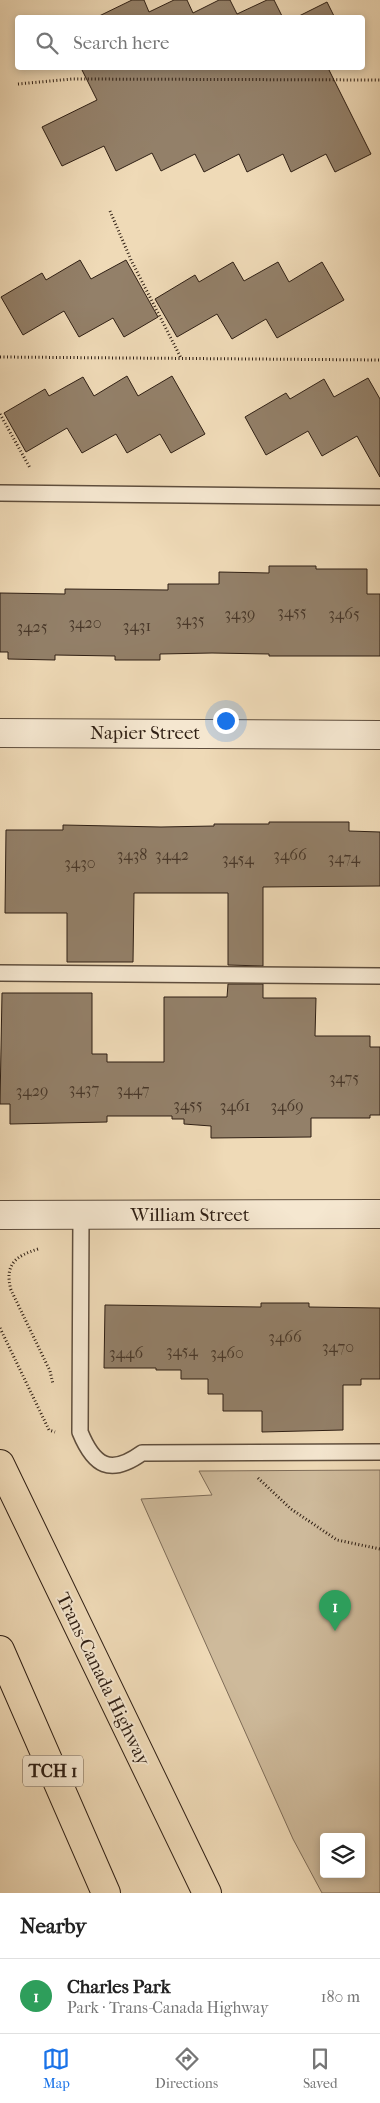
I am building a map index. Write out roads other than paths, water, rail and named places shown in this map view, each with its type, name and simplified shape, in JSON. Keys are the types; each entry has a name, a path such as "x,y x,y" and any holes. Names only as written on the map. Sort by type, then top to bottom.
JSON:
{"highway":[{"name":"Trans-Canada Highway","path":"0,1464 207,1893"},
{"name":"TCH 1","path":"0,1650 106,1893"}],"street":[{"name":"Napier Street","path":"0,732 380,735"},
{"name":"William Street","path":"0,1215 380,1214"}],"lane":[{"path":"0,493 380,497"},
{"path":"0,972 380,976"},
{"path":"81,1216 80,1432 87,1449 96,1460 112,1466 128,1463 142,1453 380,1452"}],"place":[{"name":"Charles Park","path":"335,1631"}]}
